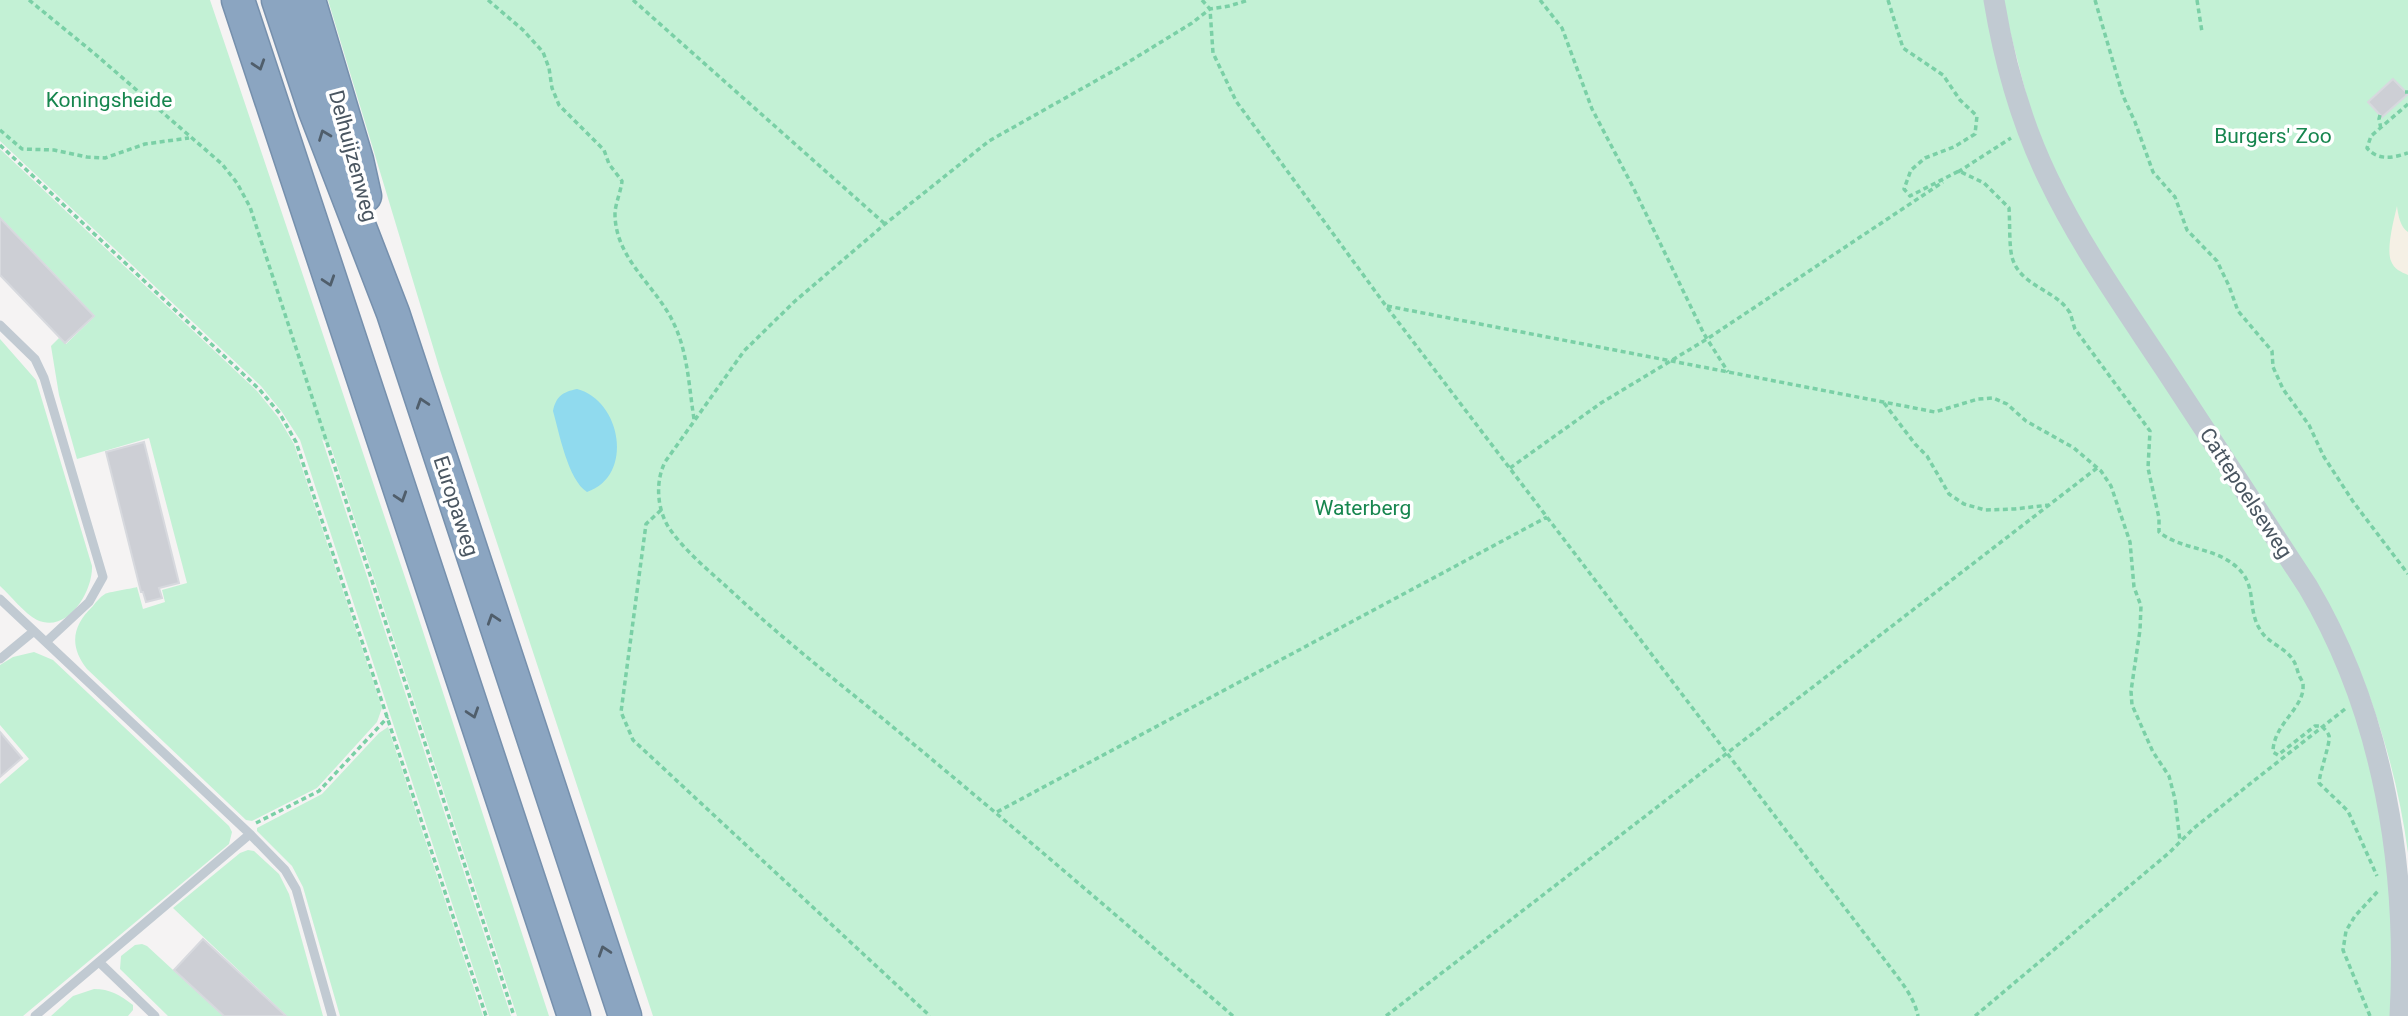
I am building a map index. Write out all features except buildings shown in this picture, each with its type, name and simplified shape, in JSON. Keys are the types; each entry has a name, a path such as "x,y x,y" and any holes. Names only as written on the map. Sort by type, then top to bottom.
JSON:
{"highway":[{"path":"238,0 574,1016"},
{"name":"Europaweg","path":"278,0 315,111 393,313 625,1016"},
{"name":"Delhuijzenweg","path":"309,0 357,160 393,313"}],"street":[{"name":"Cattepoelseweg","path":"1994,0 2008,69 2027,128 2071,222 2308,587 2333,632 2362,696 2391,791 2402,865 2406,941 2400,1016"}],"lane":[{"path":"0,325 35,359 44,378 103,577 89,602 46,642"},
{"path":"0,599 285,870 296,889 332,1016"},
{"path":"0,659 34,631"},
{"path":"36,1016 247,832"},
{"path":"99,962 155,1016"}],"path":[{"path":"30,0 222,164 237,183 250,207 514,1016"},
{"path":"488,0 523,30 543,52 559,105 604,150 609,164 622,181 615,210 616,227 629,260 674,323 684,352 694,421"},
{"path":"633,0 885,225"},
{"path":"1202,0 1210,9 1213,53 1236,102 1387,306 1905,987 1918,1016"},
{"path":"1233,1016 996,813 767,624 695,558 668,526 661,509 658,487 660,472 744,351 794,302 885,225 989,141 1122,66 1210,9 1249,0"},
{"path":"1540,0 1562,28 1592,109 1707,339 1729,373"},
{"path":"1888,0 1903,48 1943,75 1960,100 1977,116 1975,134 1954,147 1925,158 1911,170 1904,189 1910,196 1959,171"},
{"path":"2095,0 2123,96 2153,172 2175,197 2187,230 2217,261 2238,311 2272,351 2273,367 2283,389 2309,425 2324,457 2408,574"},
{"path":"2197,0 2202,32"},
{"path":"2408,104 2367,143 2370,152 2378,157 2390,158 2408,153"},
{"path":"2380,115 2378,119 2381,129"},
{"path":"1510,468 1601,403 1707,339 2027,128"},
{"path":"0,130 22,149 54,150 105,158 145,144 191,137"},
{"path":"0,145 259,388 280,414 296,442 486,1016"},
{"path":"1959,171 1984,183 2009,208 2011,256 2019,272 2030,283 2061,303 2069,313 2075,329 2150,431 2148,468 2159,518 2159,532 2167,538 2222,556 2236,566 2252,590 2252,610 2261,632 2293,659 2303,685 2302,691 2273,739 2273,752 2278,755 2315,726 2322,726"},
{"path":"1387,306 1935,412 1978,399 1993,398 2007,404 2026,421 2074,448 2097,468 2111,486 2123,522 2133,562 2134,587 2141,606 2139,641 2131,691 2132,705 2153,752 2169,776 2175,799 2180,842"},
{"path":"1883,402 1914,444 1927,456 1949,494 1964,505 1985,510 2049,505"},
{"path":"1386,1016 2097,468"},
{"path":"661,509 646,524 621,712 633,740 930,1016"},
{"path":"996,813 1547,517"},
{"path":"1975,1016 2194,828 2362,696"},
{"path":"247,832 319,791 388,717"},
{"path":"2322,726 2329,736 2329,745 2320,770 2319,783 2348,811 2381,884 2378,891 2354,916 2346,931 2343,950 2370,1016"}],"green space":[{"name":"Koningsheide","path":"0,0 210,0 414,604 549,1016 517,1016 331,447 322,439 511,1016 489,1016 300,440 261,386 0,141"},
{"name":"Waterberg","path":"328,0 1987,0 2020,129 2301,592 2340,665 2390,829 2393,1016 653,1016 440,370"},
{"name":"Burgers' Zoo","path":"2002,0 2408,0 2408,853 2388,754 2355,659 2077,218 2034,125"},
{"path":"0,149 257,391 278,417 294,444 382,708 377,722 317,788 252,821 246,820 87,669 77,652 77,629 86,614 105,594 137,587 143,609 165,602 162,590 187,583 149,438 77,459 59,395 51,346 59,338 66,344 95,316 0,217"},
{"path":"0,339 36,380 92,566 83,598 68,616 59,621 48,623 37,620 0,586"},
{"path":"34,652 53,660 229,826 232,832 229,844 23,1016 0,1016 0,784 29,759 0,725 0,665 13,657"},
{"path":"388,727 483,1016 340,1016 303,887 292,866 257,831 257,828 322,794 379,733"},
{"path":"254,851 279,874 289,894 323,1016 287,1016 173,908 240,853"},
{"path":"142,944 223,1016 168,1016 120,969 121,956 135,945"},
{"path":"94,989 110,991 133,1005 133,1010 128,1016 51,1016 73,996"}],"sand":[{"path":"2397,206 2401,224 2408,232 2408,275 2394,266 2390,256"}],"water":[{"path":"577,389 592,396 604,407 612,422 616,439 617,455 612,471 602,483 587,492 580,486 569,467 553,411 561,396"}]}
